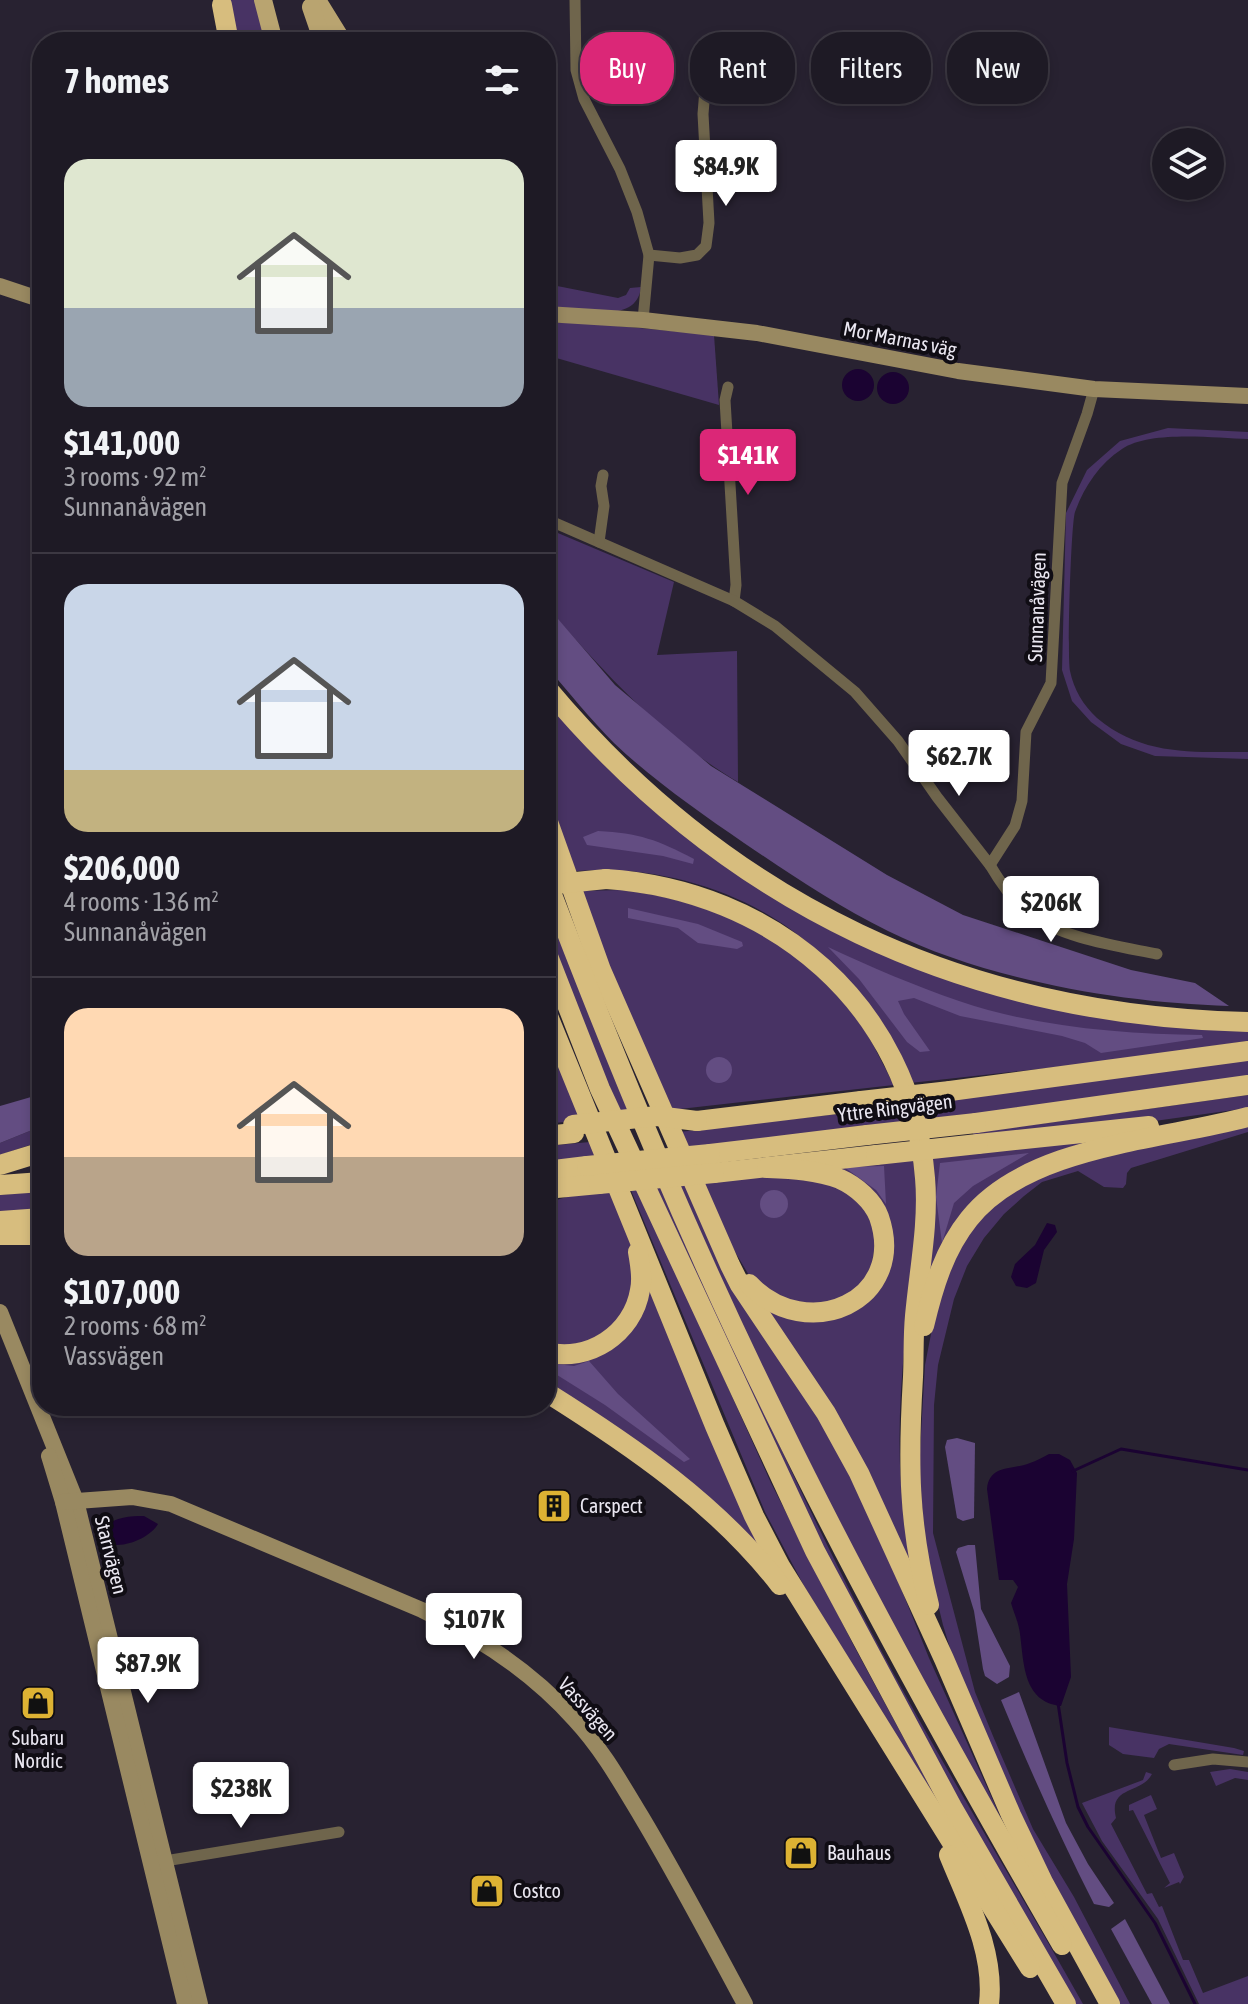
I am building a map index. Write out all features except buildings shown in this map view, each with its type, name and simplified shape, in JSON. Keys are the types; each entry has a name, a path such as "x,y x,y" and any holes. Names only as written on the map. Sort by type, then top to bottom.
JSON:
{"highway":[{"path":"222,2 227,32"},
{"path":"556,698 610,758 702,839 781,893 870,940 961,976 1064,1003 1155,1018 1248,1022"},
{"path":"556,844 601,970 740,1285 843,1442 876,1507 1037,1869 1110,2004"},
{"path":"556,882 606,879 685,891 764,923 797,945 862,1010 903,1082 920,1141 926,1203 909,1432 911,1510 922,1577 944,1659"},
{"path":"556,907 696,1245 779,1423 939,1732 1096,2004"},
{"path":"556,977 600,1089 815,1551 952,1807 1066,2004"},
{"path":"556,1036 581,1099 597,1177 754,1516 780,1566 1052,2004"},
{"path":"556,1048 581,1099"},
{"name":"Yttre Ringvägen","path":"556,1134 574,1129 697,1121 950,1091 1248,1051"},
{"name":"Yttre Ringvägen","path":"556,1172 597,1177 712,1164 867,1135 1248,1085"},
{"path":"767,1168 1248,1115"},
{"path":"913,1373 936,1281 946,1257 970,1217 989,1198 1035,1171 1069,1158 1248,1115"},
{"path":"556,1128 574,1129"},
{"path":"0,1165 32,1155"},
{"path":"712,1164 820,1173 842,1180 856,1188 877,1212 885,1251 879,1270 857,1299 841,1308 815,1313 781,1308 761,1296 748,1283 713,1226"},
{"path":"556,1187 597,1177"},
{"path":"556,1193 597,1177"},
{"path":"556,1354 587,1352 609,1341 624,1325 640,1292 638,1249 597,1177"},
{"path":"0,1185 32,1183"},
{"path":"3,1228 32,1221"},
{"path":"3,1228 32,1233"},
{"path":"556,1399 687,1490 749,1548 803,1616 876,1734 925,1799 977,1927 987,1960 991,1999"}],"main road":[{"path":"263,0 271,32"},
{"path":"271,0 280,32"},
{"path":"308,0 319,32"},
{"path":"317,0 337,32"},
{"path":"220,32 222,2"}],"street":[{"path":"575,0 576,70 584,99 620,169 649,255 643,320"},
{"path":"649,255 680,258 697,255 706,246 709,223 704,104"},
{"path":"0,286 32,297"},
{"name":"Mor Marnas väg","path":"556,315 643,320 769,335 958,371 1094,389 1248,396"},
{"path":"728,387 725,400 736,585 734,601"},
{"name":"Sunnanåvägen","path":"990,865 1015,826 1022,801 1026,732 1051,683 1062,483 1094,389"},
{"path":"599,542 604,506 603,475"},
{"path":"556,523 734,601 775,626 855,692 898,741 1014,900 1028,913 1043,922 1098,941 1157,954"},
{"name":"Starrvägen","path":"0,1312 32,1399"},
{"name":"Starrvägen","path":"0,1328 32,1412"},
{"name":"Starrvägen","path":"34,1416 70,1502"},
{"name":"Starrvägen","path":"38,1416 70,1502 158,1862 200,2004"},
{"name":"Vassvägen","path":"70,1502 132,1497 171,1504 422,1610 461,1630 510,1662 575,1720 613,1769 666,1858 745,2004"},
{"path":"1174,1765 1213,1759 1248,1762"},
{"path":"158,1862 339,1832"},
{"name":"Starrvägen","path":"158,1862 185,2004"}],"shaded area":[{"path":"226,0 255,0 264,32 232,32"},
{"path":"556,286 618,298 626,295 630,288 641,287 637,299 620,310 596,312 559,308 556,305"},
{"path":"556,323 714,335 719,405 556,358"},
{"path":"858,369 870,373 874,385 870,397 858,401 846,397 842,385 846,373"},
{"path":"893,372 905,376 909,388 905,400 893,404 881,400 877,388 881,376"},
{"path":"1168,428 1248,432 1248,439 1183,436 1149,439 1122,449 1093,477 1075,512 1069,617 1070,671 1077,691 1092,713 1132,739 1169,749 1248,752 1248,759 1155,756 1121,744 1091,722 1072,701 1062,670 1066,513 1087,470 1120,441"},
{"path":"556,532 674,582 657,655 737,651 738,782 684,745 612,679 556,617"},
{"path":"556,617 615,685 711,766 887,875 963,915 1131,970 1195,983 1229,1006 1144,1000 1055,986 968,963 888,931 761,855 644,770 605,734 556,678"},
{"path":"556,709 625,784 920,969 1248,1027 1248,1041 1111,1061 910,1083 823,957 765,913 703,886 669,877 602,870 569,872 556,833"},
{"path":"598,831 659,842 694,859 693,864 663,856 587,845 583,837"},
{"path":"621,890 692,904 725,916 785,950 813,971 838,996 861,1025 894,1085 671,1110 576,891"},
{"path":"628,908 698,924 742,942 743,946 737,949 698,943 678,928 628,918"},
{"path":"556,930 631,1115 619,1116 556,961"},
{"path":"828,947 893,976 988,1010 1048,1023 1141,1033 1202,1035 1203,1038 1101,1053 1085,1043 1062,1036 960,1016 914,998 898,1001 930,1051 920,1052 907,1042 859,979"},
{"path":"719,1057 728,1061 732,1070 728,1079 719,1083 710,1079 706,1070 710,1061"},
{"path":"1248,1058 1248,1077 922,1122 917,1105"},
{"path":"556,1060 582,1120 556,1123"},
{"path":"1248,1095 1248,1108 1133,1124 974,1140 973,1133"},
{"path":"32,1097 32,1130 0,1143 0,1106"},
{"path":"900,1107 905,1124 687,1149 679,1132"},
{"path":"1248,1121 1248,1132 1131,1168 1123,1188 1104,1187 1078,1171 1042,1182 1024,1196 984,1238 967,1266 954,1299 938,1365 934,1405 933,1533 975,1692 1033,1829 1074,1897 1130,2004 1116,2004 1034,1848 953,1658 943,1625 926,1555 919,1468 925,1365 937,1303 949,1267 983,1211 1045,1172"},
{"path":"32,1130 32,1144 0,1155 0,1143"},
{"path":"1145,1131 1002,1184 928,1294 930,1154"},
{"path":"590,1142 597,1158 556,1162 556,1145"},
{"path":"1029,1153 973,1186 954,1203 942,1243 936,1197 940,1163"},
{"path":"913,1158 917,1204 902,1371 900,1458 904,1516 914,1574 762,1303 837,1315 893,1248 891,1225 885,1211 828,1170"},
{"path":"884,1166 886,1204 876,1190 844,1167"},
{"path":"781,1175 822,1179 861,1200 877,1233 870,1275 843,1301 793,1305 750,1277 728,1240 701,1182"},
{"path":"686,1184 832,1438 888,1556 929,1658 1009,1836 947,1737 765,1375 679,1185"},
{"path":"663,1186 771,1428 868,1626 1083,2004 1070,2004 864,1640 650,1187"},
{"path":"638,1187 771,1483 949,1822 804,1586 765,1512 630,1188"},
{"path":"774,1190 784,1194 788,1204 784,1214 774,1218 764,1214 760,1204 764,1194"},
{"path":"609,1191 632,1245 636,1277 622,1320 581,1346 556,1347 556,1200"},
{"path":"32,1192 32,1211 0,1214 0,1195"},
{"path":"1047,1223 1055,1225 1057,1232 1044,1250 1036,1283 1027,1288 1016,1286 1011,1277 1015,1264 1035,1245"},
{"path":"645,1265 772,1561 556,1394 556,1356 610,1346"},
{"path":"589,1361 618,1394 690,1459 684,1462 556,1374 556,1364 574,1366"},
{"path":"957,1438 975,1443 974,1518 963,1521 957,1518 945,1447 947,1440"},
{"path":"1049,1454 1059,1454 1070,1460 1077,1473 1074,1539 1067,1584 1071,1677 1061,1706 1039,1697 1028,1679 1011,1603 1018,1587 1013,1580 999,1580 987,1489 992,1475 997,1472"},
{"path":"144,1516 158,1524 139,1540 121,1545 105,1542 99,1536 112,1522"},
{"path":"975,1545 981,1609 1010,1666 1009,1677 997,1684 985,1676 974,1611 956,1552 958,1548"},
{"path":"1019,1692 1066,1823 1114,1903 1109,1907 1094,1904 1001,1700"},
{"path":"1109,1727 1244,1751 1243,1755 1169,1744 1159,1749 1154,1758 1123,1754 1109,1745"},
{"path":"1230,1769 1248,1772 1248,1780 1235,1778 1216,1786 1210,1772"},
{"path":"1146,1772 1152,1774 1147,1781 1117,1800 1116,1818 1111,1824 1147,1894 1152,1893 1159,1907 1162,1906 1183,1960 1189,1960 1203,1993 1248,1976 1248,2004 1199,2004 1158,1919 1102,1841 1082,1803 1143,1780"},
{"path":"1151,1795 1157,1809 1144,1815 1161,1858 1174,1853 1184,1877 1180,1884 1164,1888 1170,1883 1133,1810 1129,1811 1129,1805"},
{"path":"1125,1919 1170,2004 1152,2004 1111,1929"}],"waterway":[{"path":"1073,1471 1121,1449 1248,1470"},
{"path":"1058,1703 1067,1763 1078,1807 1088,1827 1155,1923 1195,2004"}],"place":[{"name":"Carspect","path":"554,1506"},
{"name":"Subaru Nordic","path":"38,1703"},
{"name":"Bauhaus","path":"801,1853"},
{"name":"Costco","path":"487,1891"}]}
